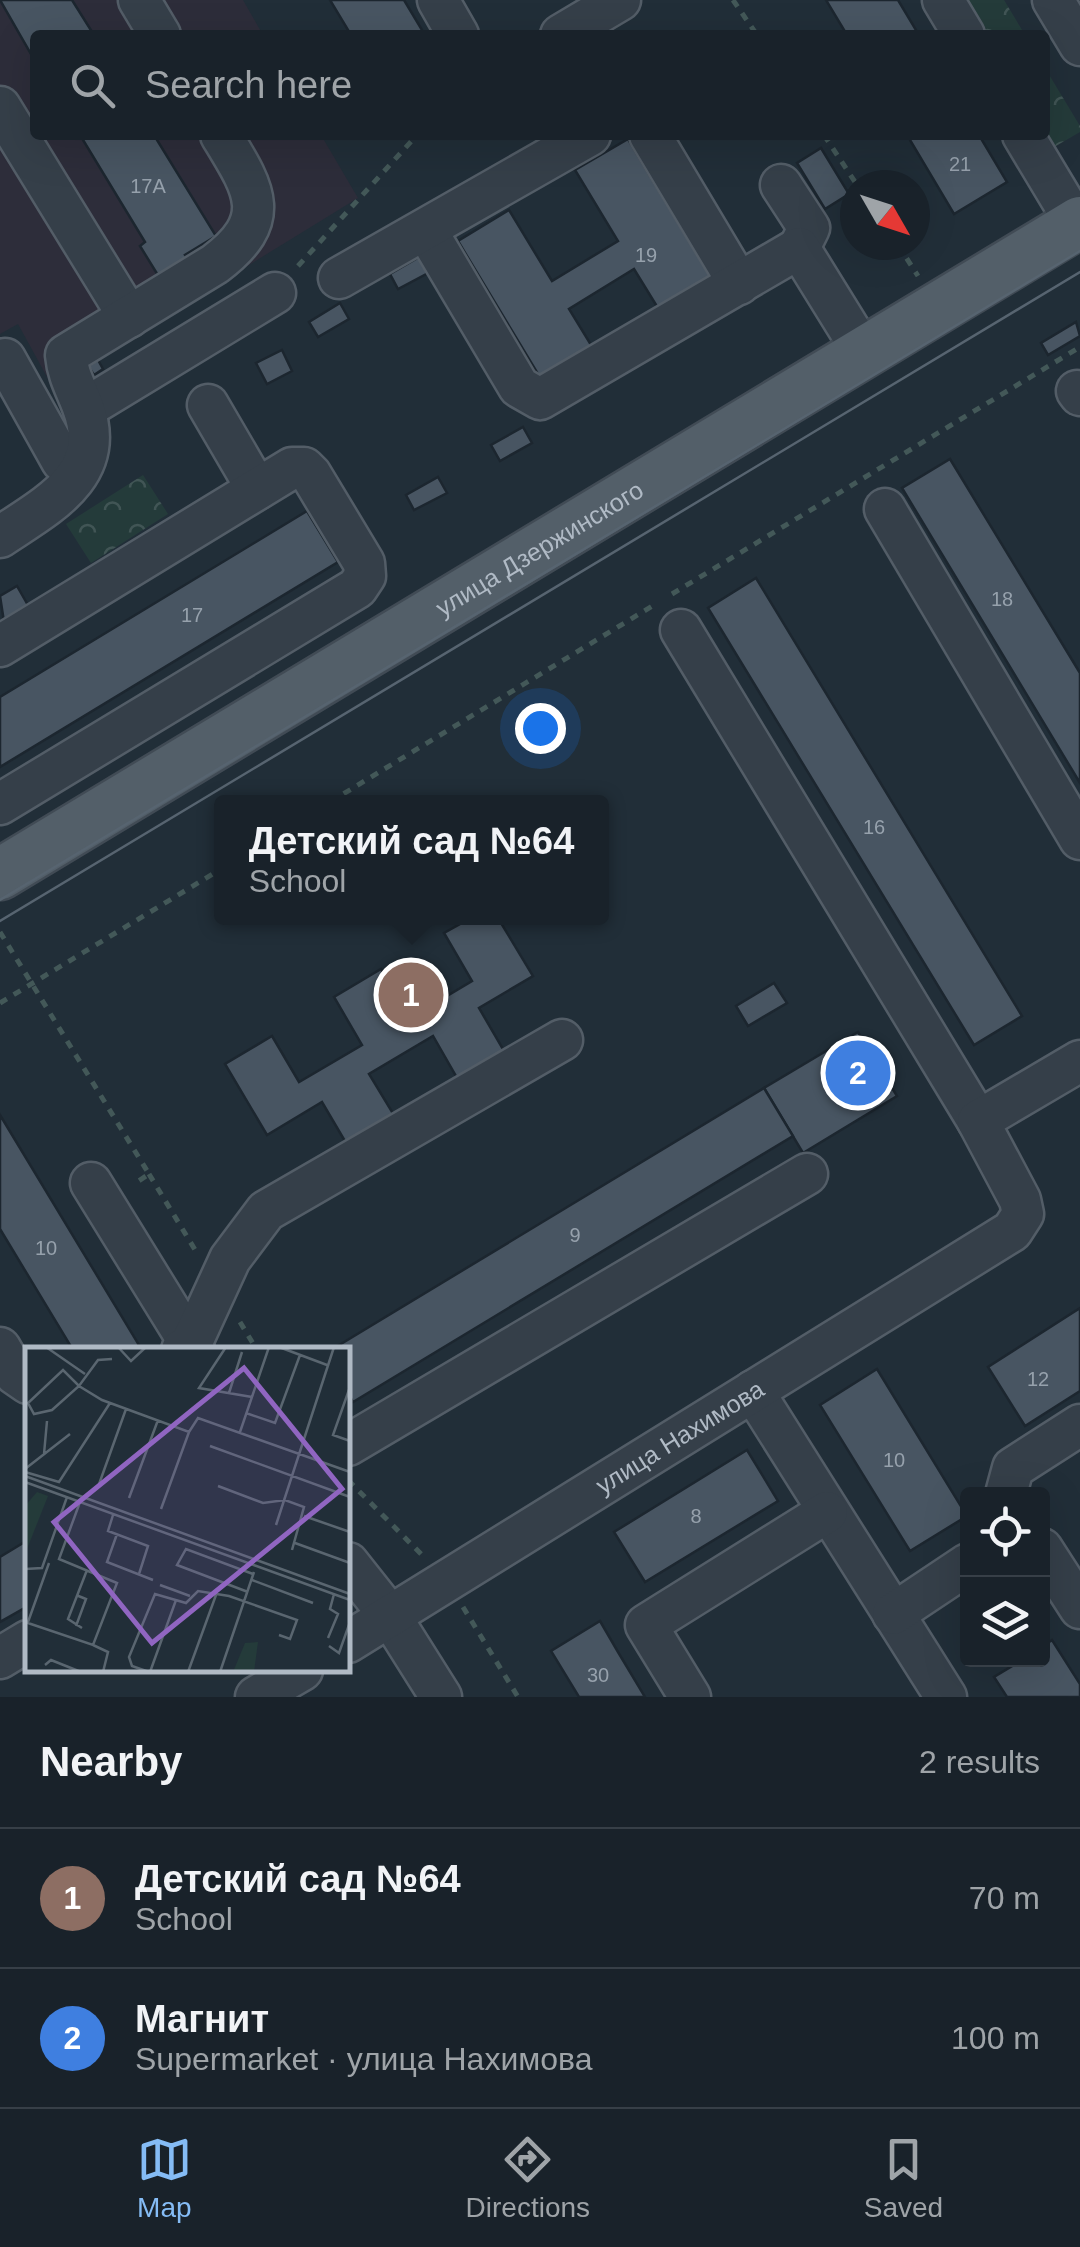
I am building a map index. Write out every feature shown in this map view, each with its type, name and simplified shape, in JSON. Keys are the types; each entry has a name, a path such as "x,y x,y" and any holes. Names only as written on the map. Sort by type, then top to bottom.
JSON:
{"main road":[{"name":"улица Дзержинского","path":"0,874 1078,224"}],"street":[{"path":"138,0 157,30"},
{"path":"438,0 455,30"},
{"path":"570,30 620,0"},
{"path":"943,0 961,30"},
{"path":"1052,0 1080,45"},
{"path":"0,107 128,317"},
{"path":"0,538 62,495 80,477 90,450 81,403 68,376 66,355 215,264 235,249 249,229 255,207 252,188 223,140"},
{"path":"339,278 581,140"},
{"path":"653,140 739,284"},
{"path":"1026,140 1078,224"},
{"path":"426,230 519,388 540,399 799,248 809,228 781,185"},
{"path":"799,248 864,354"},
{"path":"38,419 81,403 275,292"},
{"path":"5,360 62,461"},
{"path":"208,405 257,489"},
{"path":"0,646 292,468 304,468 311,475 364,563 365,576 358,588 0,804"},
{"path":"886,509 1080,839"},
{"path":"680,630 978,1121 1080,1061"},
{"path":"189,1347 230,1259 266,1211 562,1040"},
{"name":"улица Нахимова","path":"350,1641 1012,1231 1023,1214 1020,1200 978,1121"},
{"path":"350,1444 807,1174"},
{"path":"97,1193 188,1347"},
{"path":"753,1392 946,1697"},
{"path":"1009,1487 1013,1468 1080,1425"},
{"path":"690,1697 646,1625 827,1512"},
{"path":"1050,1561 1080,1608"},
{"path":"350,1566 390,1616 441,1697"},
{"path":"894,1614 960,1569"},
{"path":"0,1658 25,1643"},
{"path":"256,1697 299,1672"}],"path":[{"path":"733,0 754,30"},
{"path":"275,292 412,140"},
{"path":"827,140 847,170"},
{"path":"908,260 928,290"},
{"path":"342,795 1080,346"},
{"path":"0,1003 214,872"},
{"path":"0,932 149,1174 97,1193"},
{"path":"350,1482 448,1581 518,1697"}],"shaded area":[{"path":"0,0 243,0 260,30 30,30 30,140 324,140 358,198 52,386 18,324 0,334"}],"green space":[{"path":"958,0 1004,0 1022,30 976,30"},
{"path":"1050,76 1080,132 1049,150 1050,140"},
{"path":"143,475 168,514 91,563 66,524"}],"building":[{"path":"0,0 72,0 91,30 30,30 30,52"},
{"path":"330,0 404,0 422,30 348,30"},
{"path":"826,0 898,0 916,30 844,30"},
{"path":"83,140 157,140 216,236 185,255 193,267 164,285 140,246 145,242"},
{"path":"629,140 714,282 661,313 634,269 569,309 596,353 544,384 458,241 509,210 552,281 618,241 575,170"},
{"path":"910,140 982,140 1007,182 954,214"},
{"path":"821,148 840,179 840,200 825,209 797,163"},
{"path":"421,256 430,272 398,289 390,274"},
{"path":"340,303 349,319 318,337 309,322"},
{"path":"1076,322 1080,336 1048,355 1041,343"},
{"path":"282,350 292,371 267,384 256,363"},
{"path":"98,360 103,369 94,375 88,366"},
{"path":"523,427 532,443 500,461 491,445"},
{"path":"950,459 1080,673 1080,783 902,488"},
{"path":"438,477 447,493 414,510 406,495"},
{"path":"307,511 338,562 0,767 0,697"},
{"path":"756,578 1022,1016 974,1045 708,608"},
{"path":"17,586 29,607 4,622 0,596"},
{"path":"458,925 502,925 533,976 479,1008 507,1056 460,1083 433,1036 369,1074 397,1120 349,1148 322,1102 267,1135 225,1064 272,1036 299,1082 362,1045 334,997 381,969 410,1018 472,981 444,933"},
{"path":"774,983 787,1003 748,1026 736,1006"},
{"path":"858,1032 897,1096 803,1153 764,1088"},
{"path":"764,1088 793,1136 353,1402 350,1347 336,1347"},
{"path":"0,1115 139,1345 71,1347 0,1229"},
{"path":"1080,1308 1080,1391 1025,1426 988,1367"},
{"path":"877,1369 960,1505 960,1520 910,1551 820,1405"},
{"path":"747,1450 778,1501 645,1582 614,1532"},
{"path":"25,1542 25,1608 0,1622 0,1557"},
{"path":"600,1621 645,1697 579,1697 551,1651"},
{"path":"1050,1641 1080,1684 1080,1697 1007,1697 994,1677 1010,1667 1050,1667"}],"tram line":[{"path":"0,900 1080,251"},
{"path":"0,921 1080,272"}],"place":[{"name":"Детский сад №64","path":"411,995"},
{"name":"Магнит","path":"858,1073"}]}
